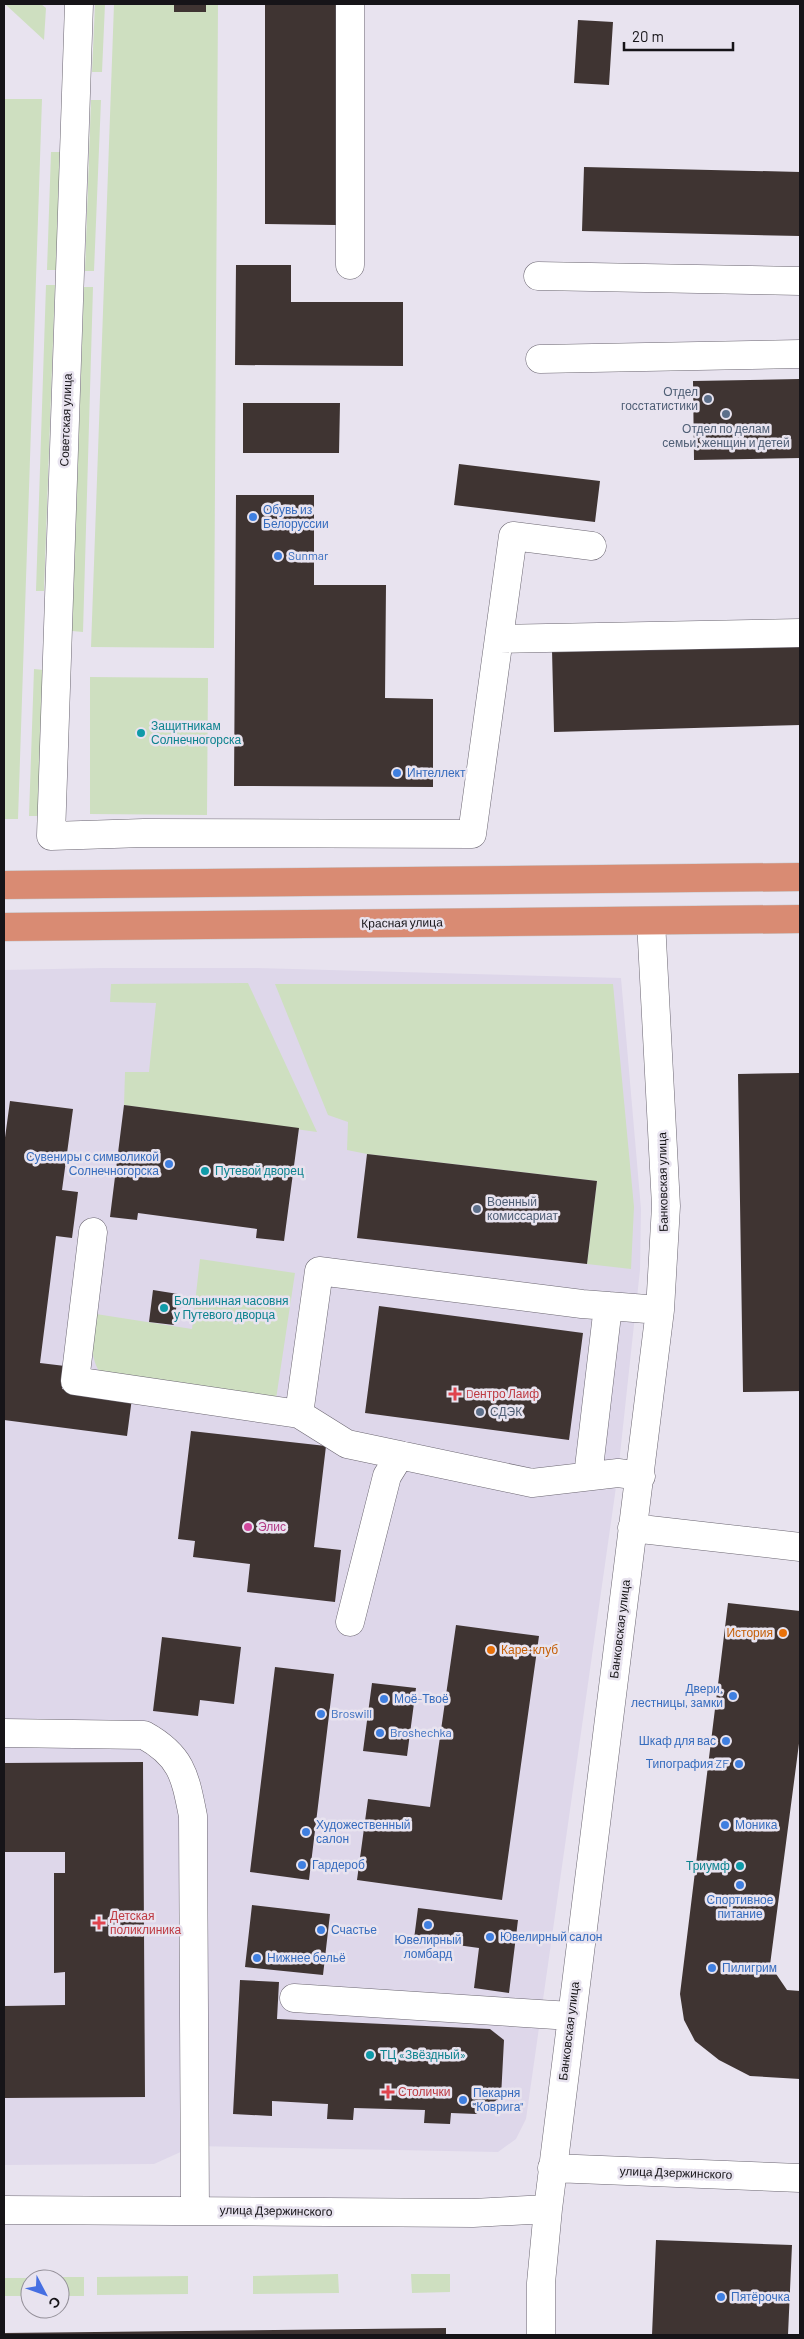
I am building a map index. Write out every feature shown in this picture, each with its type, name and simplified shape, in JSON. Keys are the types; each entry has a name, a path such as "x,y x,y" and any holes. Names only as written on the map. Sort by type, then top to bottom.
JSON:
{"highway":[{"path":"4,885 800,877"},
{"name":"Красная улица","path":"4,927 800,918"}],"street":[{"name":"Советская улица","path":"79,4 51,836 144,834 472,834 500,639"},
{"path":"350,4 350,265"},
{"path":"538,276 800,281"},
{"path":"540,359 800,354"},
{"path":"592,546 513,536 500,639 800,632"},
{"name":"Банковская улица","path":"541,2335 541,2283 552,2168 632,1528 641,1476 660,1310 666,1206 651,921"},
{"path":"93,1232 74,1381 299,1414 347,1444 532,1482 618,1473 641,1476"},
{"path":"299,1414 319,1271 608,1306 660,1310"},
{"path":"588,1476 608,1306"},
{"path":"350,1622 387,1476 400,1455"},
{"path":"632,1528 800,1547"},
{"path":"4,1734 144,1735 163,1745 180,1766 193,1816 195,2210"},
{"path":"294,1998 571,2016"},
{"name":"улица Дзержинского","path":"552,2168 800,2178"},
{"name":"улица Дзержинского","path":"4,2210 472,2213 548,2209"}],"shaded area":[{"path":"257,968 621,978 641,1209 640,1270 618,1473 526,2119 516,2139 498,2152 194,2146 154,2164 4,2165 4,970"}],"green space":[{"path":"5,4 41,4 46,8 44,40"},
{"path":"95,4 105,4 102,72 92,72"},
{"path":"114,4 218,4 214,648 91,647"},
{"path":"4,99 42,99 18,819 4,819"},
{"path":"91,100 101,100 94,271 85,271"},
{"path":"51,152 60,152 56,270 47,270"},
{"path":"46,285 55,285 44,591 36,591"},
{"path":"84,287 93,287 83,632 72,631"},
{"path":"34,669 44,670 39,816 29,816"},
{"path":"90,677 208,678 207,815 90,814"},
{"path":"248,983 317,1132 124,1105 125,1072 149,1072 156,1003 110,1002 111,984"},
{"path":"275,984 613,984 634,1207 631,1269 587,1264 597,1181 367,1154 347,1150 348,1122 328,1115"},
{"path":"200,1259 295,1273 276,1399 99,1371 93,1350 96,1314 192,1329"},
{"path":"338,2274 339,2293 253,2294 253,2276"},
{"path":"411,2274 450,2274 450,2292 412,2293"},
{"path":"188,2276 188,2294 97,2295 97,2277"},
{"path":"70,2277 84,2277 84,2296 70,2296"},
{"path":"4,2278 20,2278 20,2296 4,2296"}],"building":[{"path":"174,4 206,4 206,12 174,12"},
{"path":"265,4 336,4 336,225 265,224"},
{"path":"578,20 613,22 609,85 574,83"},
{"path":"584,167 800,172 800,236 582,231"},
{"path":"236,265 291,265 291,302 403,302 403,366 235,365"},
{"path":"800,379 800,458 694,460 693,381"},
{"path":"243,403 340,403 339,453 243,453"},
{"path":"459,464 600,481 595,522 454,505"},
{"path":"236,495 314,495 314,585 386,585 385,698 433,699 433,787 234,786"},
{"path":"800,643 800,725 554,732 552,650"},
{"path":"800,1073 800,1391 743,1392 738,1074"},
{"path":"10,1101 73,1109 62,1190 78,1192 72,1238 56,1236 40,1363 65,1366 62,1389 132,1398 127,1436 4,1420 4,1145"},
{"name":"Путевой дворец","path":"124,1105 299,1128 284,1241 256,1238 257,1229 138,1213 137,1220 110,1217"},
{"name":"Военный комиссариат","path":"367,1154 597,1181 587,1264 357,1238"},
{"name":"Больничная часовня у Путевого дворца","path":"153,1290 178,1294 174,1325 149,1322"},
{"path":"379,1306 583,1333 569,1440 365,1413"},
{"name":"Элис","path":"191,1431 326,1446 314,1547 341,1550 335,1602 247,1592 250,1564 193,1557 195,1541 178,1539"},
{"name":"Триумф","path":"728,1603 800,1611 800,1736 770,1965 787,1990 800,1991 800,2079 750,2076 719,2060 695,2041 684,2020 680,1994"},
{"path":"456,1625 539,1636 502,1900 357,1880 368,1799 430,1807"},
{"path":"162,1637 241,1647 234,1704 200,1700 198,1716 153,1711"},
{"path":"275,1667 334,1674 309,1880 250,1872"},
{"path":"372,1683 416,1688 407,1756 363,1751"},
{"name":"Детская поликлиника","path":"143,1762 145,2097 4,2098 4,2006 65,2005 65,1972 54,1973 54,1873 65,1873 65,1852 4,1852 4,1763"},
{"path":"252,1905 330,1914 323,1975 245,1967"},
{"path":"418,1908 518,1920 509,1993 474,1988 479,1948 414,1939"},
{"name":"ТЦ «Звёздный»","path":"240,1980 279,1982 277,2019 490,2029 504,2040 501,2097 476,2114 451,2113 450,2124 424,2123 425,2110 354,2108 353,2120 327,2119 328,2104 272,2101 272,2116 233,2114"},
{"name":"Пятёрочка","path":"656,2240 792,2245 788,2335 652,2335"},
{"path":"446,2328 446,2335 4,2335 4,2333"}],"place":[{"name":"Отдел госстатистики","path":"708,399"},
{"name":"Отдел по делам семьи, женщин и детей","path":"726,414"},
{"name":"Обувь из Белоруссии","path":"253,517"},
{"name":"Sunmar","path":"278,556"},
{"name":"Защитникам Солнечногорска","path":"141,733"},
{"name":"Интеллект","path":"397,773"},
{"name":"Сувениры с символикой Солнечногорска","path":"169,1164"},
{"name":"Путевой дворец","path":"205,1171"},
{"name":"Военный комиссариат","path":"477,1209"},
{"name":"Больничная часовня у Путевого дворца","path":"164,1308"},
{"name":"Dентро Лаиф","path":"455,1394"},
{"name":"СДЭК","path":"480,1412"},
{"name":"Элис","path":"248,1527"},
{"name":"История","path":"783,1633"},
{"name":"Каре-клуб","path":"491,1650"},
{"name":"Двери, лестницы, замки","path":"733,1696"},
{"name":"Моё-Твоё","path":"384,1699"},
{"name":"Broswill","path":"321,1714"},
{"name":"Broshechka","path":"380,1733"},
{"name":"Шкаф для вас","path":"726,1741"},
{"name":"Типография ZF","path":"739,1764"},
{"name":"Моника","path":"725,1825"},
{"name":"Художественный салон","path":"306,1832"},
{"name":"Гардероб","path":"302,1865"},
{"name":"Триумф","path":"740,1866"},
{"name":"Спортивное питание","path":"740,1885"},
{"name":"Детская поликлиника","path":"99,1923"},
{"name":"Ювелирный ломбард","path":"428,1925"},
{"name":"Счастье","path":"321,1930"},
{"name":"Ювелирный салон","path":"490,1937"},
{"name":"Нижнее бельё","path":"257,1958"},
{"name":"Пилигрим","path":"712,1968"},
{"name":"ТЦ «Звёздный»","path":"370,2055"},
{"name":"Столички","path":"388,2092"},
{"name":"Пекарня \"Коврига\"","path":"463,2100"},
{"name":"Пятёрочка","path":"721,2297"}]}
